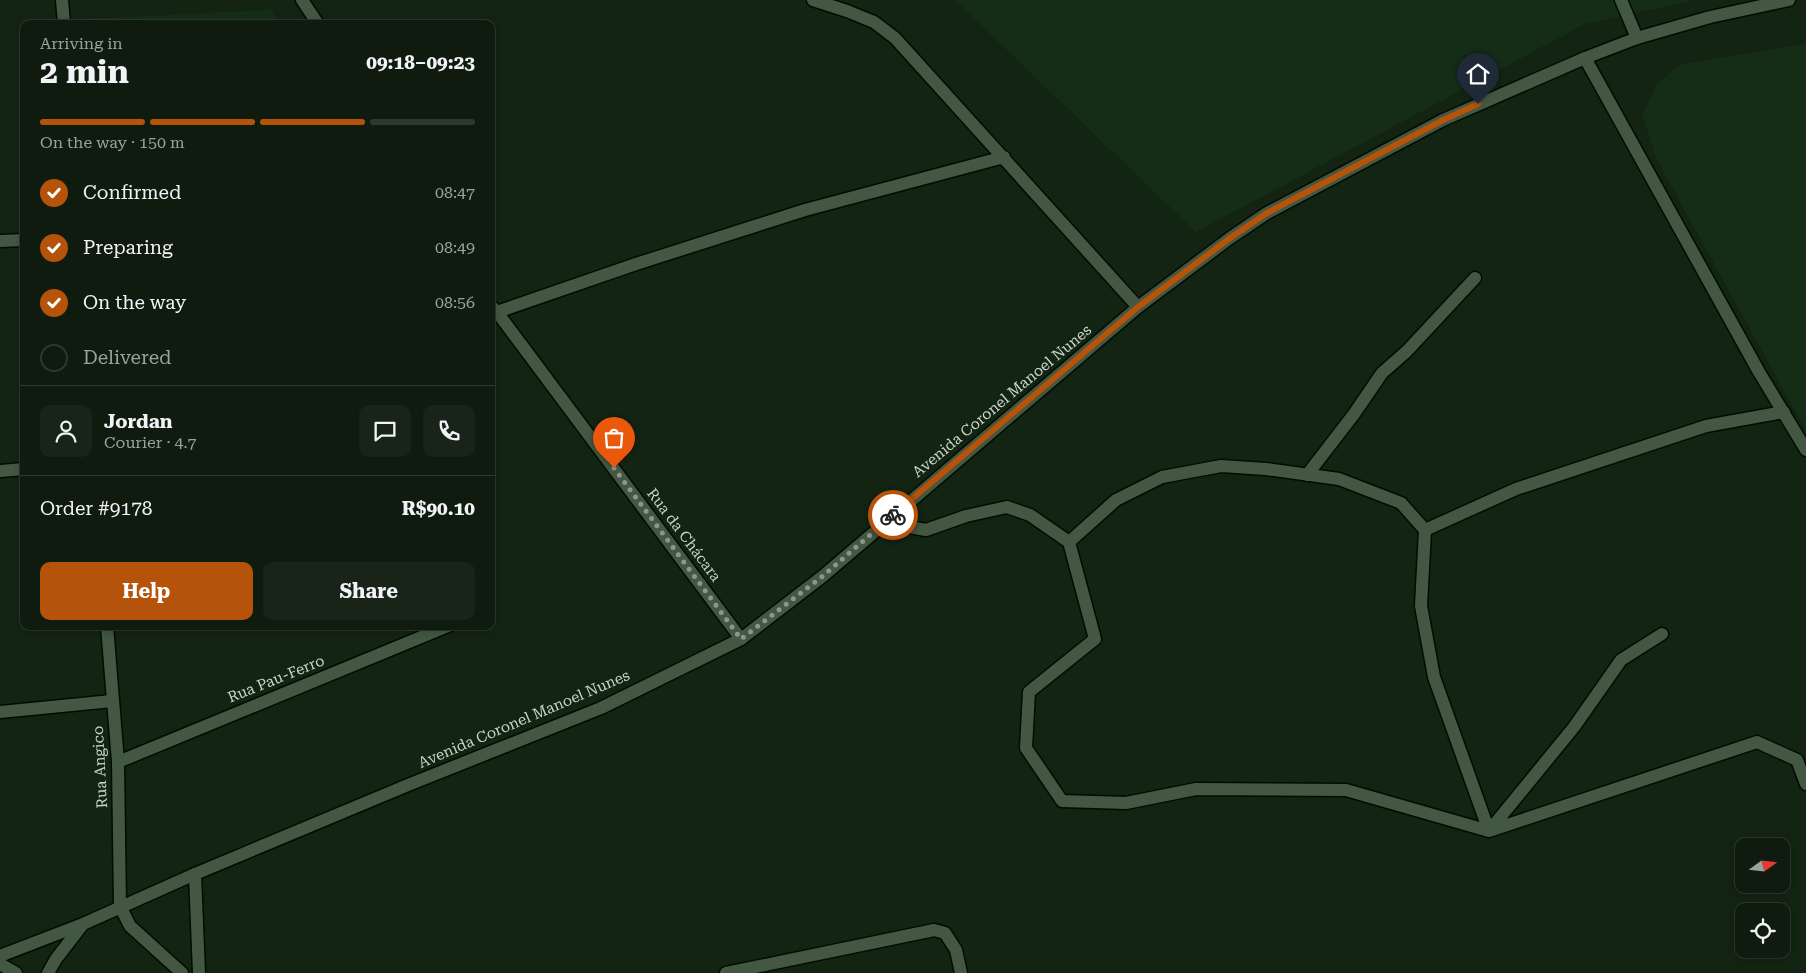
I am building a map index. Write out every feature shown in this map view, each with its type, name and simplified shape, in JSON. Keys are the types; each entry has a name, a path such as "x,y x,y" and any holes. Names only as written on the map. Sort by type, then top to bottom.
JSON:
{"street":[{"path":"62,0 64,20"},
{"path":"302,0 315,20"},
{"path":"813,0 847,10 874,22 895,38 1138,307"},
{"path":"1621,0 1637,38"},
{"name":"Avenida Coronel Manoel Nunes","path":"0,956 83,924 120,906 408,785 601,708 741,639 823,576 1138,307 1230,238 1267,213 1443,120 1585,58 1637,38 1710,17 1789,0"},
{"path":"1585,58 1760,372 1806,450"},
{"path":"495,309 805,210 1004,157"},
{"path":"0,241 20,240"},
{"path":"1307,475 1354,414 1382,373 1407,351 1475,278"},
{"name":"Rua da Chácara","path":"495,310 741,639"},
{"path":"1425,530 1516,489 1706,426 1784,412"},
{"path":"1069,542 1116,500 1162,476 1221,466 1266,469 1339,479 1401,503 1425,530 1421,606 1434,677 1489,831"},
{"path":"0,471 20,469"},
{"path":"896,512 909,527 926,530 966,516 1007,508 1030,515 1069,542 1095,639 1029,692 1026,748 1062,801 1126,803 1196,789 1346,790 1489,831 1756,742 1796,760 1806,784"},
{"name":"Rua Angico","path":"107,630 118,762 120,906"},
{"name":"Rua Pau-Ferro","path":"118,762 438,630"},
{"path":"1489,831 1574,728 1620,660 1662,634"},
{"path":"0,712 112,701"},
{"path":"195,874 199,973"},
{"path":"120,906 130,926 182,973"},
{"name":"Avenida Coronel Manoel Nunes","path":"48,973 56,959 83,924"},
{"path":"726,973 751,970 934,930 945,933 956,950 961,973"},
{"path":"0,964 16,973"}],"shaded area":[{"path":"955,0 1695,0 1585,24 1196,232"},
{"path":"272,10 278,20 79,20"},
{"path":"1806,44 1806,431 1656,158 1642,115 1657,84 1681,64"}],"way so far":[{"path":"614,468 741,639 823,576 893,515"}],"route":[{"path":"893,515 1138,307 1230,238 1267,213 1443,120 1478,104"}]}
